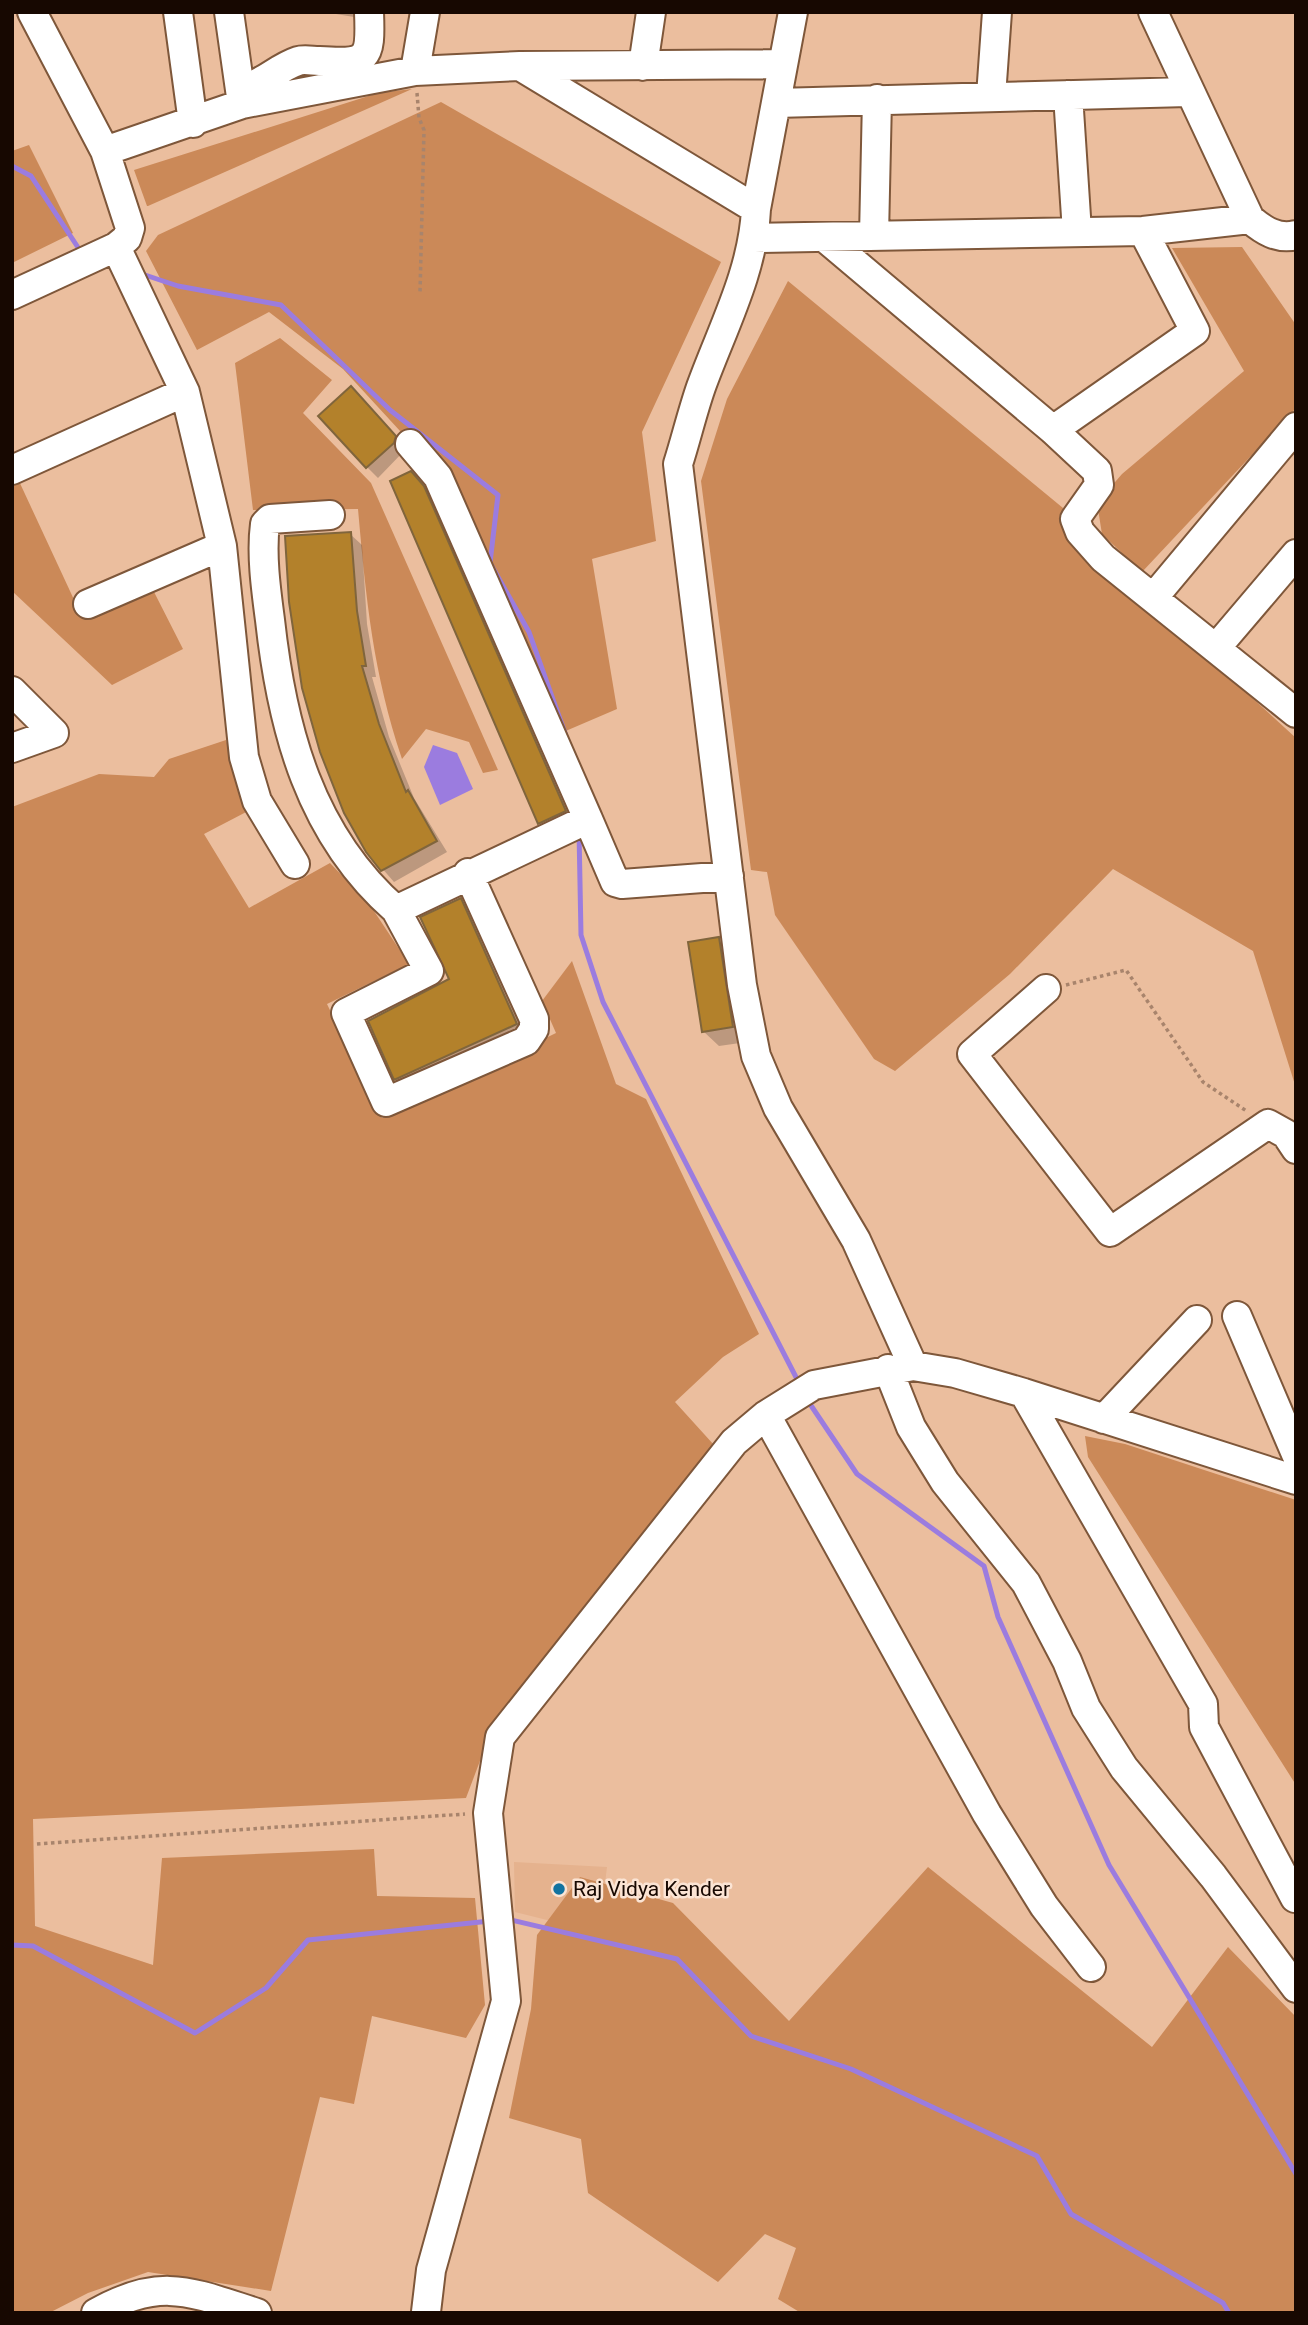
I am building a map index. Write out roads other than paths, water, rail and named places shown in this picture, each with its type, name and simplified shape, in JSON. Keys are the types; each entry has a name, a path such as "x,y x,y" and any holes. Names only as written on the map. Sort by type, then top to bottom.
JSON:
{"street":[{"path":"12,17 24,12"},
{"path":"12,295 117,247 127,238 130,228 105,151 32,12"},
{"path":"178,12 193,123"},
{"path":"229,12 241,97"},
{"path":"105,151 193,123 241,97 299,60 351,63 365,56 370,45 369,12"},
{"path":"415,71 425,12"},
{"path":"643,66 651,12"},
{"path":"793,12 756,209 755,238 729,319 701,388 678,464 742,985 756,1056 778,1108 856,1240 900,1367 911,1427 945,1482 1026,1583 1067,1661 1086,1707 1124,1768 1213,1876 1296,1988"},
{"path":"991,96 996,12"},
{"path":"1153,12 1188,92 1250,219 1265,231 1289,237 1296,235"},
{"path":"241,97 415,71 520,66 783,64"},
{"path":"520,66 756,209"},
{"path":"776,103 1188,92"},
{"path":"1068,95 1077,232"},
{"path":"874,236 877,99"},
{"path":"755,238 1143,231 1250,219"},
{"path":"1053,430 1195,331 1143,231"},
{"path":"824,237 1053,430 1097,471 1099,485 1075,519 1080,532 1103,558 1216,648 1293,704"},
{"path":"117,247 185,392 222,546 244,757 257,801 295,864"},
{"path":"12,470 185,392"},
{"path":"1153,598 1296,427"},
{"path":"410,444 438,477 615,882 622,884 729,876"},
{"path":"330,515 270,519 265,524 268,604 276,672 295,751 317,807 348,858 396,910 429,971 346,1013 386,1102 526,1041 534,1030 534,1019 468,873"},
{"path":"88,604 222,546"},
{"path":"1216,648 1296,554"},
{"path":"12,691 54,733 12,748"},
{"path":"396,910 468,873 588,819"},
{"path":"1046,989 972,1054 996,1089 1110,1232 1268,1124 1286,1134 1296,1149"},
{"path":"1237,1316 1296,1454"},
{"path":"1104,1419 1197,1320"},
{"path":"426,2313 431,2270 506,2001 488,1813 499,1737 734,1442 766,1415 814,1385 900,1367 955,1373 1296,1480"},
{"path":"1024,1393 1203,1704 1204,1727 1295,1898"},
{"path":"766,1415 987,1814 1044,1906 1091,1967"},
{"path":"96,2313 124,2297 181,2289 257,2313"}],"waterway":[{"path":"12,166 31,176 81,252"},
{"path":"139,273 178,286 281,305 390,410 498,495 490,563 529,632 565,733"},
{"path":"579,831 581,935 603,1002 799,1383"},
{"path":"806,1398 857,1474 984,1566 998,1617 1109,1865 1296,2174"},
{"path":"507,1919 677,1959 751,2036 851,2069 1037,2156 1071,2214 1223,2303 1229,2313"},
{"path":"12,1945 33,1946 195,2033 266,1988 308,1940 490,1921"}],"place":[{"name":"Raj Vidya Kender","path":"559,1889"}]}
